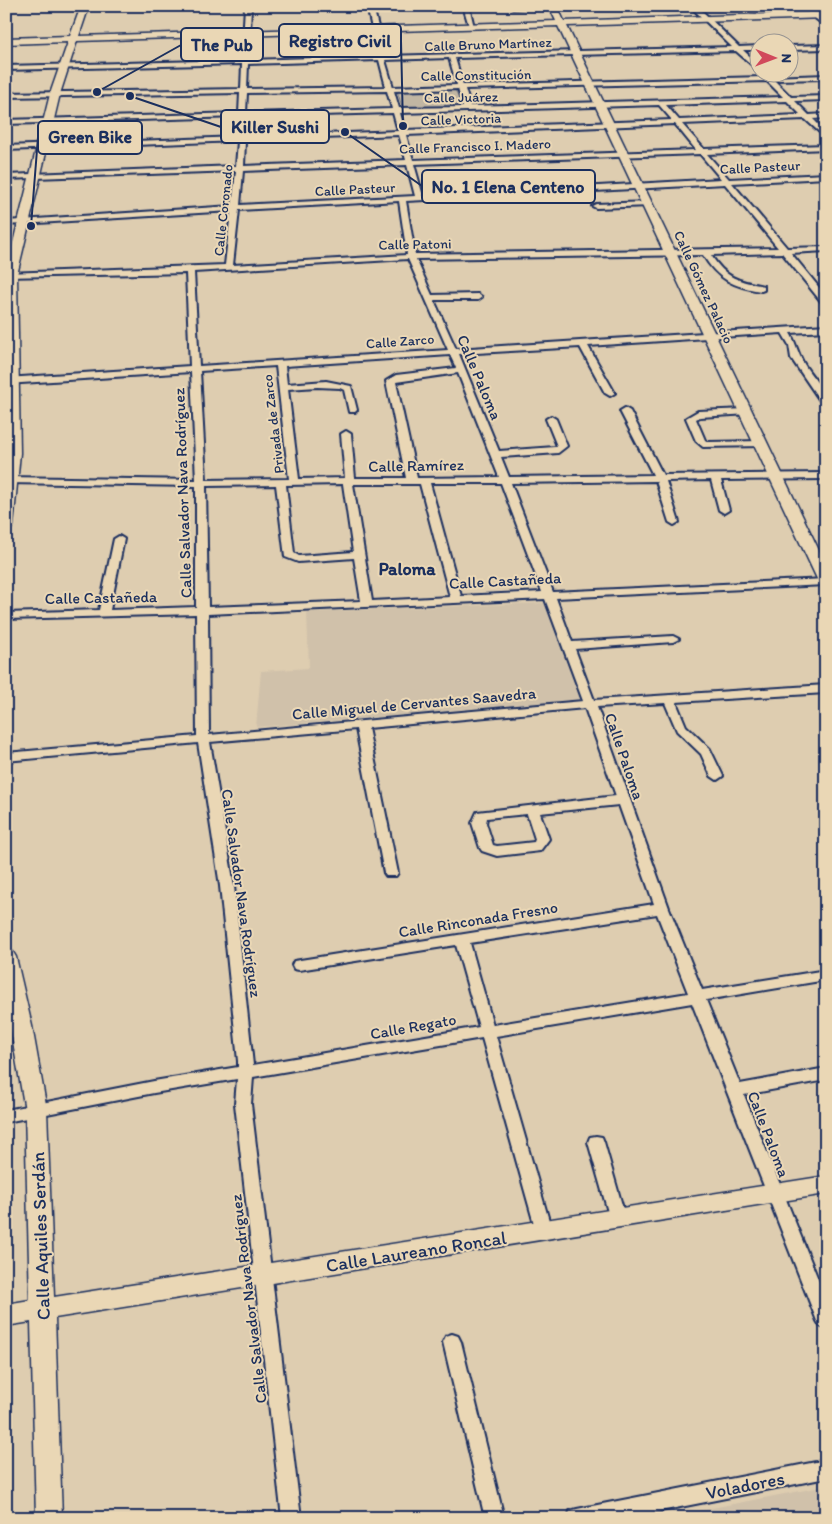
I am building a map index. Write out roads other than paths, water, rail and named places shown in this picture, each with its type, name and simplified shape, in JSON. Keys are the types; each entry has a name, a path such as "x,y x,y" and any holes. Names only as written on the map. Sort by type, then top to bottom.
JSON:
{"street":[{"path":"6,526 9,480 8,275 55,94 85,6"},
{"name":"Calle Coronado","path":"229,267 240,168 241,116 248,6"},
{"path":"370,6 382,59 420,198"},
{"path":"466,6 472,26"},
{"path":"515,8 547,6"},
{"name":"Calle Gómez Palacio","path":"553,6 778,477 826,582"},
{"path":"693,6 750,60"},
{"path":"803,6 826,25"},
{"path":"6,41 826,15"},
{"path":"800,48 826,47"},
{"name":"Calle Bruno Martínez","path":"6,68 750,48"},
{"path":"452,57 467,109"},
{"name":"Calle Constitución","path":"800,78 826,77"},
{"name":"Calle Constitución","path":"6,94 460,88 750,80"},
{"path":"772,82 826,136"},
{"name":"Calle Juárez","path":"6,122 826,98"},
{"path":"662,104 786,251 826,302"},
{"name":"Calle Victoria","path":"6,148 826,116"},
{"name":"Calle Francisco I. Madero","path":"6,177 826,147"},
{"name":"Calle Pasteur","path":"6,223 236,208 826,176"},
{"name":"Calle Paloma","path":"402,199 411,257 453,351 458,371 495,454 590,704 622,800 662,908 826,1321"},
{"path":"596,206 648,204"},
{"name":"Calle Patoni","path":"8,275 190,270 411,257 671,254 826,249"},
{"path":"706,253 714,266 733,283 761,288"},
{"name":"Calle Salvador Nava Rodríguez","path":"190,270 201,484 203,738 227,886 246,1072 243,1082 243,1104 292,1518"},
{"path":"428,298 478,297"},
{"name":"Calle Zarco","path":"9,381 826,328"},
{"path":"785,331 793,345 796,358 826,403"},
{"path":"582,343 610,393"},
{"name":"Privada de Zarco","path":"280,363 294,482"},
{"path":"412,480 392,380 458,371"},
{"path":"283,387 336,384 346,386 352,410"},
{"path":"625,411 660,478 674,522"},
{"path":"746,412 698,414 691,418 701,441 706,445 761,444"},
{"path":"495,454 561,448 562,446 551,419"},
{"path":"346,434 351,476 347,487 367,604"},
{"name":"Calle Ramírez","path":"9,480 201,484 826,476"},
{"path":"715,478 724,510"},
{"path":"424,480 456,599"},
{"path":"281,482 287,552 292,558 304,559 358,555"},
{"path":"104,614 119,539"},
{"name":"Calle Castañeda","path":"6,616 203,611 826,582"},
{"path":"568,646 673,639"},
{"name":"Calle Miguel de Cervantes Saavedra","path":"6,757 590,704 826,689"},
{"path":"669,699 681,728 706,752 718,776"},
{"path":"361,724 391,873"},
{"path":"532,809 542,839 540,846 504,851 487,848 479,823 482,815 532,809 622,800"},
{"name":"Calle Rinconada Fresno","path":"299,965 662,908"},
{"path":"462,940 544,1231"},
{"name":"Calle Aquiles Serdán","path":"6,957 22,1026 36,1110 49,1518"},
{"name":"Calle Regato","path":"6,1116 154,1087 826,975"},
{"path":"735,1091 826,1074"},
{"path":"596,1142 618,1219"},
{"name":"Calle Laureano Roncal","path":"6,1315 826,1185"},
{"path":"452,1342 494,1518"},
{"name":"Voladores","path":"577,1518 826,1469"}],"place":[{"name":"The Pub","path":"97,92"},
{"name":"Killer Sushi","path":"130,96"},
{"name":"Registro Civil","path":"403,126"},
{"name":"No. 1 Elena Centeno","path":"345,132"},
{"name":"Green Bike","path":"31,226"}],"district":[{"name":"Paloma","path":"407,569"}]}
